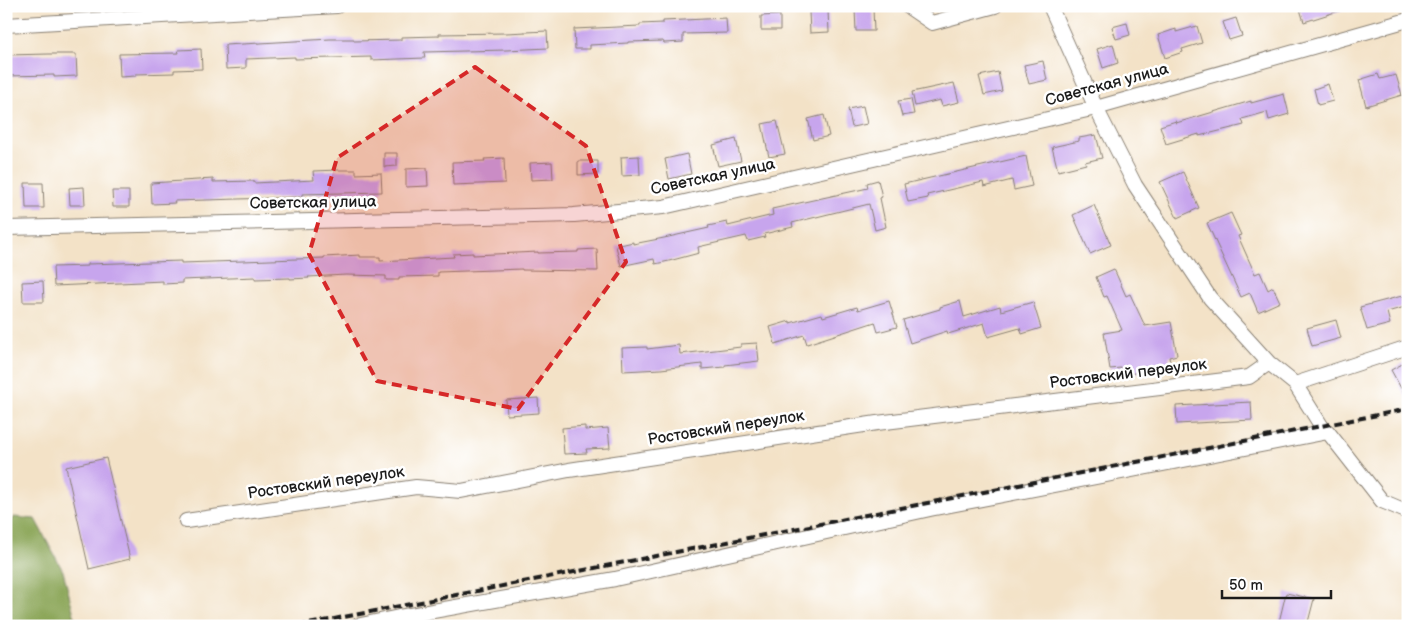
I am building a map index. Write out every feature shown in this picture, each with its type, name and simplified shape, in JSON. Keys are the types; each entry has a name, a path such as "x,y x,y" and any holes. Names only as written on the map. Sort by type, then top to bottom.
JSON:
{"street":[{"path":"6,24 337,6"},
{"path":"907,6 932,23 995,6"},
{"path":"1050,6 1096,108 1135,185 1210,298 1269,363 1295,384 1322,427 1328,432 1382,501 1408,512"},
{"name":"Советская улица","path":"6,228 574,215 663,207 1096,108 1408,20"},
{"path":"1295,384 1408,347"},
{"name":"Ростовский переулок","path":"186,522 416,487 461,492 569,470 877,423 1249,377 1269,363"},
{"path":"356,626 615,579 930,509 1328,432"}],"highlighted area":[{"path":"475,67 586,146 626,262 518,409 377,381 309,254 337,158"}],"green space":[{"path":"14,517 35,519 63,571 77,626 6,626 6,532"}],"building":[{"path":"1299,6 1345,6 1345,9 1304,22"},
{"path":"873,9 874,31 856,31 855,10"},
{"path":"828,11 829,32 810,33 809,12"},
{"path":"780,15 780,30 761,30 761,16"},
{"path":"726,18 727,33 683,34 683,42 628,42 590,45 590,49 575,49 574,29 640,26 640,24 663,23 663,21"},
{"path":"1236,18 1242,36 1229,40 1223,22"},
{"path":"1127,23 1130,35 1116,39 1112,27"},
{"path":"1197,26 1202,43 1182,49 1183,52 1165,58 1158,35 1176,29 1176,32"},
{"path":"547,31 548,48 424,52 425,58 371,60 371,57 246,59 246,68 226,69 225,45 330,39 354,39 354,41 401,40 401,37 439,36 439,34"},
{"path":"1113,44 1118,63 1103,68 1097,49"},
{"path":"201,49 202,69 174,70 174,73 136,74 136,76 120,77 119,54 179,53 178,50"},
{"path":"76,54 77,76 6,76 6,55"},
{"path":"1043,61 1047,80 1029,84 1024,65"},
{"path":"998,72 1002,91 984,95 979,76"},
{"path":"1378,74 1380,79 1396,75 1402,95 1366,106 1359,80"},
{"path":"954,83 959,102 942,106 940,100 915,106 912,92"},
{"path":"1328,84 1333,101 1318,105 1314,89"},
{"path":"1284,94 1289,114 1269,120 1267,112 1242,119 1244,125 1199,136 1199,134 1166,144 1160,126"},
{"path":"911,99 914,114 902,116 898,101"},
{"path":"863,106 867,124 852,127 848,109"},
{"path":"824,115 829,136 813,140 808,119"},
{"path":"777,121 785,154 769,157 762,124"},
{"path":"1096,135 1102,158 1058,171 1052,147 1079,141 1079,138"},
{"path":"736,139 741,161 718,166 713,145"},
{"path":"384,153 397,153 397,166 384,167"},
{"path":"687,154 691,174 669,179 665,159"},
{"path":"639,156 640,175 622,176 621,157"},
{"path":"1026,156 1032,186 1014,190 1012,180 984,187 983,182 927,195 928,198 908,202 904,184"},
{"path":"504,158 505,183 453,185 452,162 485,161 484,159"},
{"path":"578,161 598,161 598,174 578,175"},
{"path":"552,162 553,179 531,180 530,163"},
{"path":"427,168 428,186 406,187 406,169"},
{"path":"356,170 356,174 381,173 382,192 302,194 302,197 174,201 175,203 152,204 151,183 213,179 213,182 254,181 254,183 314,180 313,171"},
{"path":"1183,172 1199,208 1177,218 1160,182"},
{"path":"878,180 886,227 875,230 869,204 792,223 793,227 764,234 765,237 748,241 746,236 698,247 699,253 669,261 655,264 654,259 621,266 616,246 664,238 727,222 728,226 773,215 772,209 868,188 867,183"},
{"path":"25,183 43,183 44,208 26,208"},
{"path":"84,187 85,205 70,205 69,188"},
{"path":"112,191 129,191 129,207 113,207"},
{"path":"1094,205 1111,245 1090,254 1073,215"},
{"path":"1231,213 1241,235 1238,236 1255,274 1260,272 1268,290 1273,287 1280,302 1258,312 1250,293 1241,297 1207,223"},
{"path":"597,249 598,271 522,269 438,272 438,276 399,277 399,280 386,280 386,276 346,275 290,279 255,279 255,277 182,280 182,283 163,284 163,281 54,286 53,267 88,266 88,264 243,261 360,255 360,257 380,257 380,261 454,257 453,254 578,252 578,250"},
{"path":"1114,269 1126,296 1130,294 1145,326 1171,322 1177,355 1169,357 1171,367 1122,375 1121,368 1110,369 1104,333 1122,330 1107,296 1104,297 1096,277"},
{"path":"43,281 44,302 23,302 22,282"},
{"path":"1402,296 1405,307 1387,312 1390,324 1367,330 1360,307"},
{"path":"889,301 897,327 878,332 875,322 807,344 804,335 775,344 770,327 822,314 823,317 857,307 858,310"},
{"path":"960,301 964,317 1000,306 1001,311 1033,302 1041,328 1022,334 1020,328 988,337 984,323 948,334 947,331 910,343 903,320"},
{"path":"1336,320 1341,338 1312,346 1307,328"},
{"path":"757,343 759,361 702,369 702,364 623,371 622,348 647,347 647,349 679,345 680,354 741,347 741,344"},
{"path":"1408,361 1408,401 1391,370"},
{"path":"538,398 539,413 507,415 506,400"},
{"path":"1251,402 1252,420 1177,424 1176,406"},
{"path":"585,426 585,430 608,428 610,448 586,449 587,453 564,454 562,428"},
{"path":"106,458 130,559 89,569 66,467"},
{"path":"1286,593 1314,599 1307,626 1278,626"}],"railway":[{"path":"298,626 1408,409"}]}
